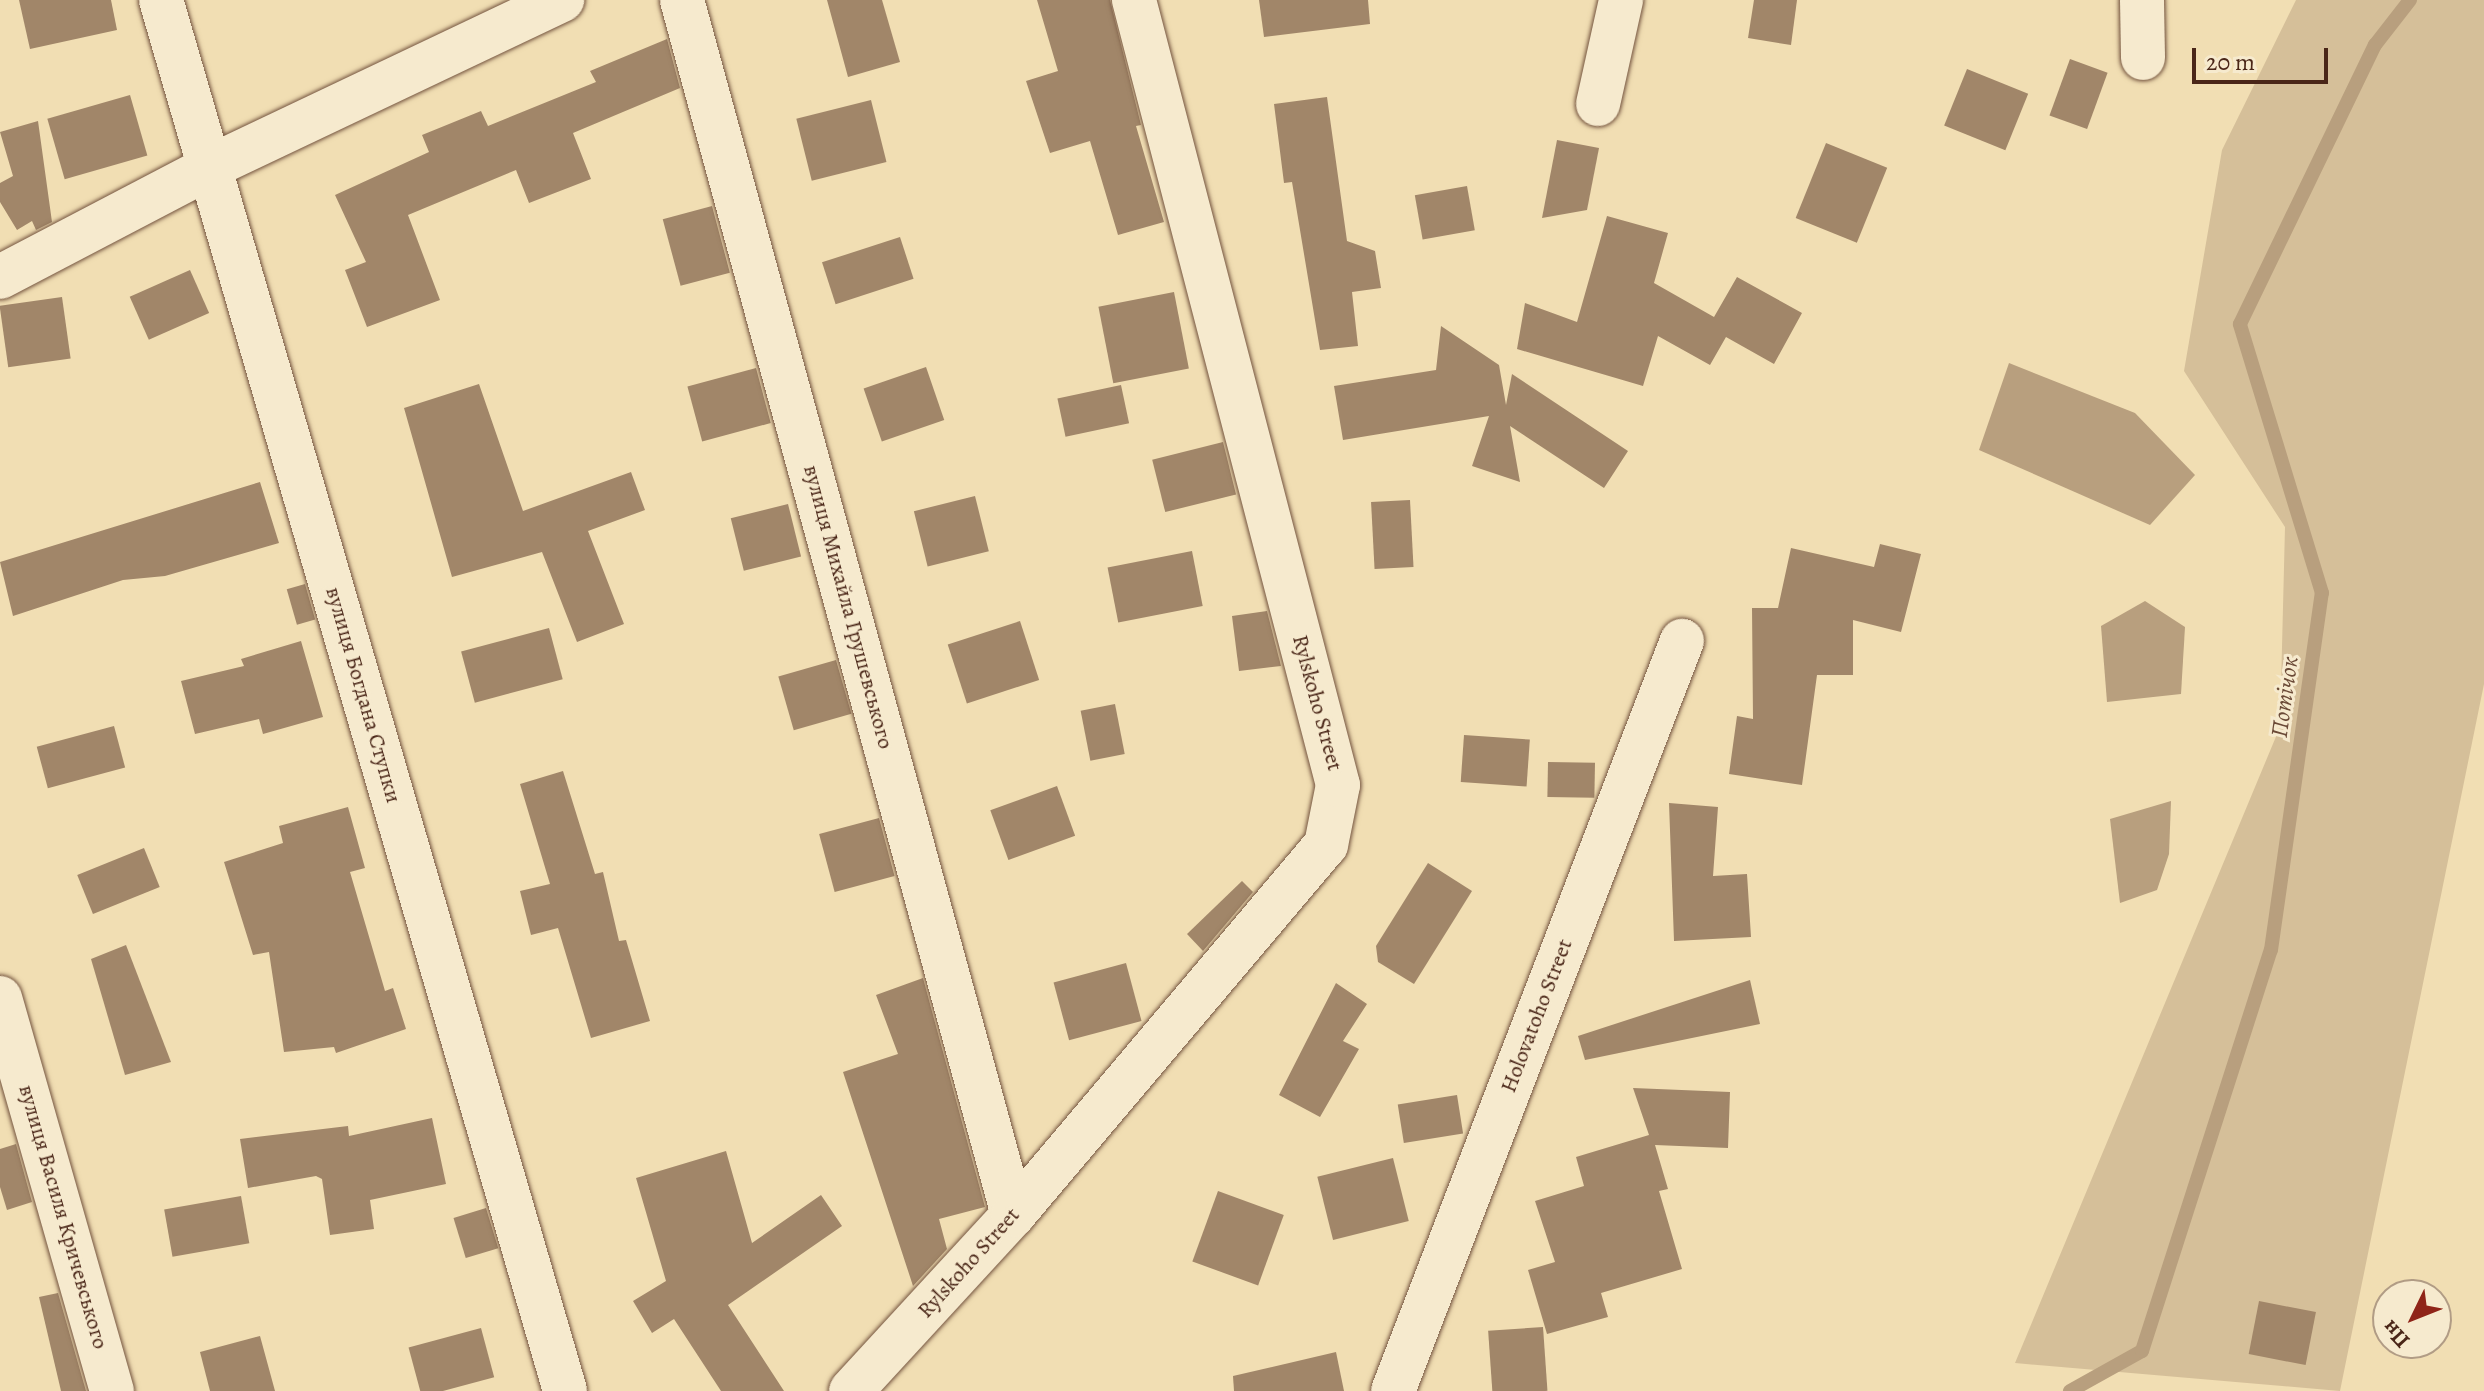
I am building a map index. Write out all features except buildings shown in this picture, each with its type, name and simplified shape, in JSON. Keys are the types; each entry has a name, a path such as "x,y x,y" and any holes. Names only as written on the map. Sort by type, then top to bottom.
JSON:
{"street":[{"name":"вулиця Богдана Ступки","path":"161,0 565,1391"},
{"path":"0,277 210,167 562,0"},
{"name":"вулиця Михайла Грушевського","path":"682,0 1013,1215"},
{"name":"Rylskoho Street","path":"851,1391 1013,1215 1326,845 1338,785 1134,0"},
{"path":"1598,104 1621,0"},
{"path":"2142,0 2143,58"},
{"name":"Holovatoho Street","path":"1393,1391 1682,641"},
{"name":"вулиця Василя Кричевського","path":"0,998 112,1391"}],"shaded area":[{"path":"2296,0 2484,0 2484,684 2340,1391 2015,1363 2280,727 2285,527 2184,371 2222,150"},
{"path":"2009,363 2135,413 2195,475 2150,525 1979,450"},
{"path":"2145,601 2185,627 2181,694 2107,702 2101,626"},
{"path":"2171,801 2169,854 2157,890 2120,903 2110,819"}],"waterway":[{"name":"Потічок","path":"2070,1391 2142,1351 2271,950 2322,593 2240,324 2375,45 2410,0"}]}
